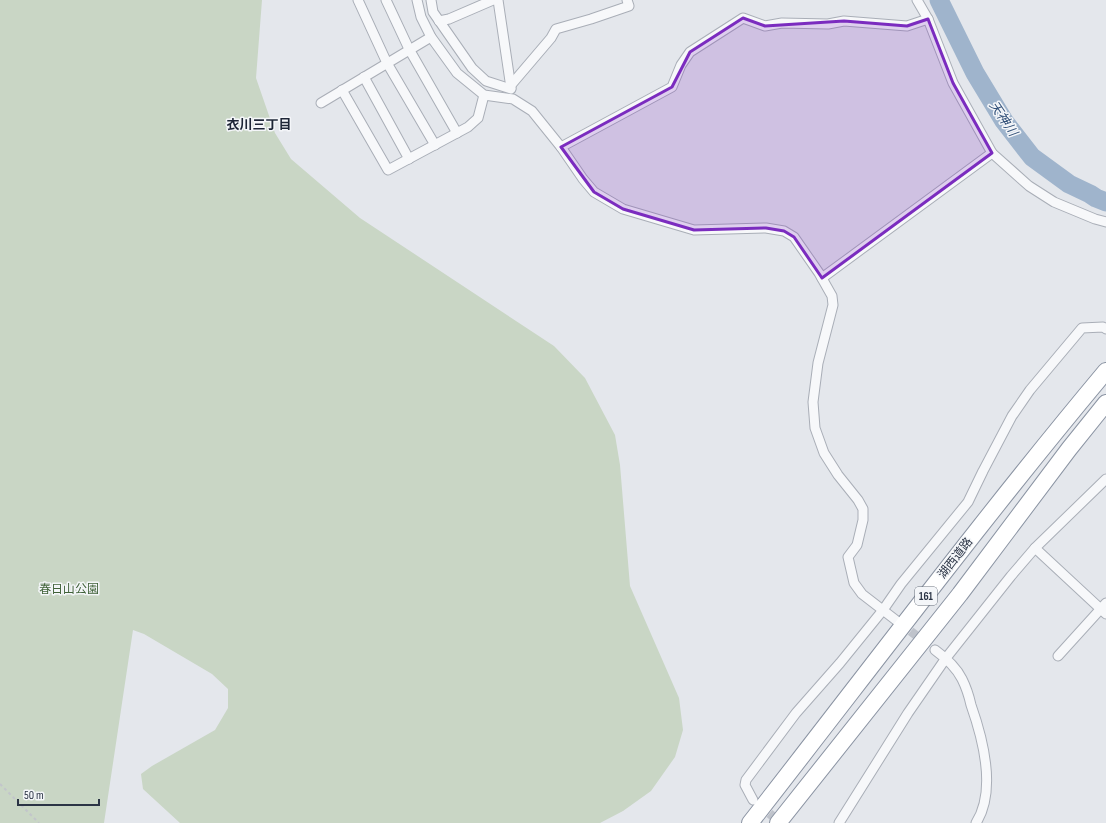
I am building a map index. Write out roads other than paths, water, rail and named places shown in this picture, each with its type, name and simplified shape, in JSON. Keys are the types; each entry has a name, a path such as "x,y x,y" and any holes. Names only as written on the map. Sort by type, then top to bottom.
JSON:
{"highway":[{"name":"湖西道路","path":"750,823 981,525 1052,436 1106,372"},
{"name":"湖西道路","path":"778,823 960,594 1069,449 1106,403"}],"street":[{"path":"358,0 387,63 435,145"},
{"path":"386,0 409,50 457,133"},
{"path":"417,0 422,17 431,37 457,73 484,95 513,99 532,111 594,192 623,209 694,230 766,228 784,231 794,237 822,278 832,296 833,305 818,363 814,402 815,428 824,453 838,475 864,509 857,545 848,557 854,583 862,594 897,621"},
{"path":"432,0 433,12 472,68 486,81 511,87"},
{"path":"439,21 449,20 493,0"},
{"path":"498,0 513,99"},
{"path":"511,87 551,38 556,29 629,6 627,0"},
{"path":"917,0 928,19 953,83 992,153 1029,186 1054,202 1106,222"},
{"path":"561,147 672,87 681,65 690,52 743,18 765,26 782,23 828,24 844,22 907,26 928,19"},
{"path":"321,102 431,37"},
{"path":"364,77 409,159"},
{"path":"342,90 388,170 468,127 478,118 484,95"},
{"path":"822,278 992,153"},
{"path":"753,800 745,785 746,780 796,712 840,663 883,610 901,584 968,502 1012,416 1030,390 1082,328 1106,328"},
{"path":"839,823 908,713 946,658 1035,548 1106,479"},
{"path":"1035,548 1104,609 1058,656"},
{"path":"935,650 946,658 962,679 983,742 987,770 985,795 982,811 976,823"}],"waterway":[{"name":"天神川","path":"939,0 975,73 1004,121 1032,157 1069,184 1106,202"}],"tunnel":[{"path":"900,623 935,650"},
{"path":"759,805 781,823"}],"district":[{"name":"衣川三丁目","path":"259,124"}],"park label":[{"name":"春日山公園","path":"69,589"}]}
